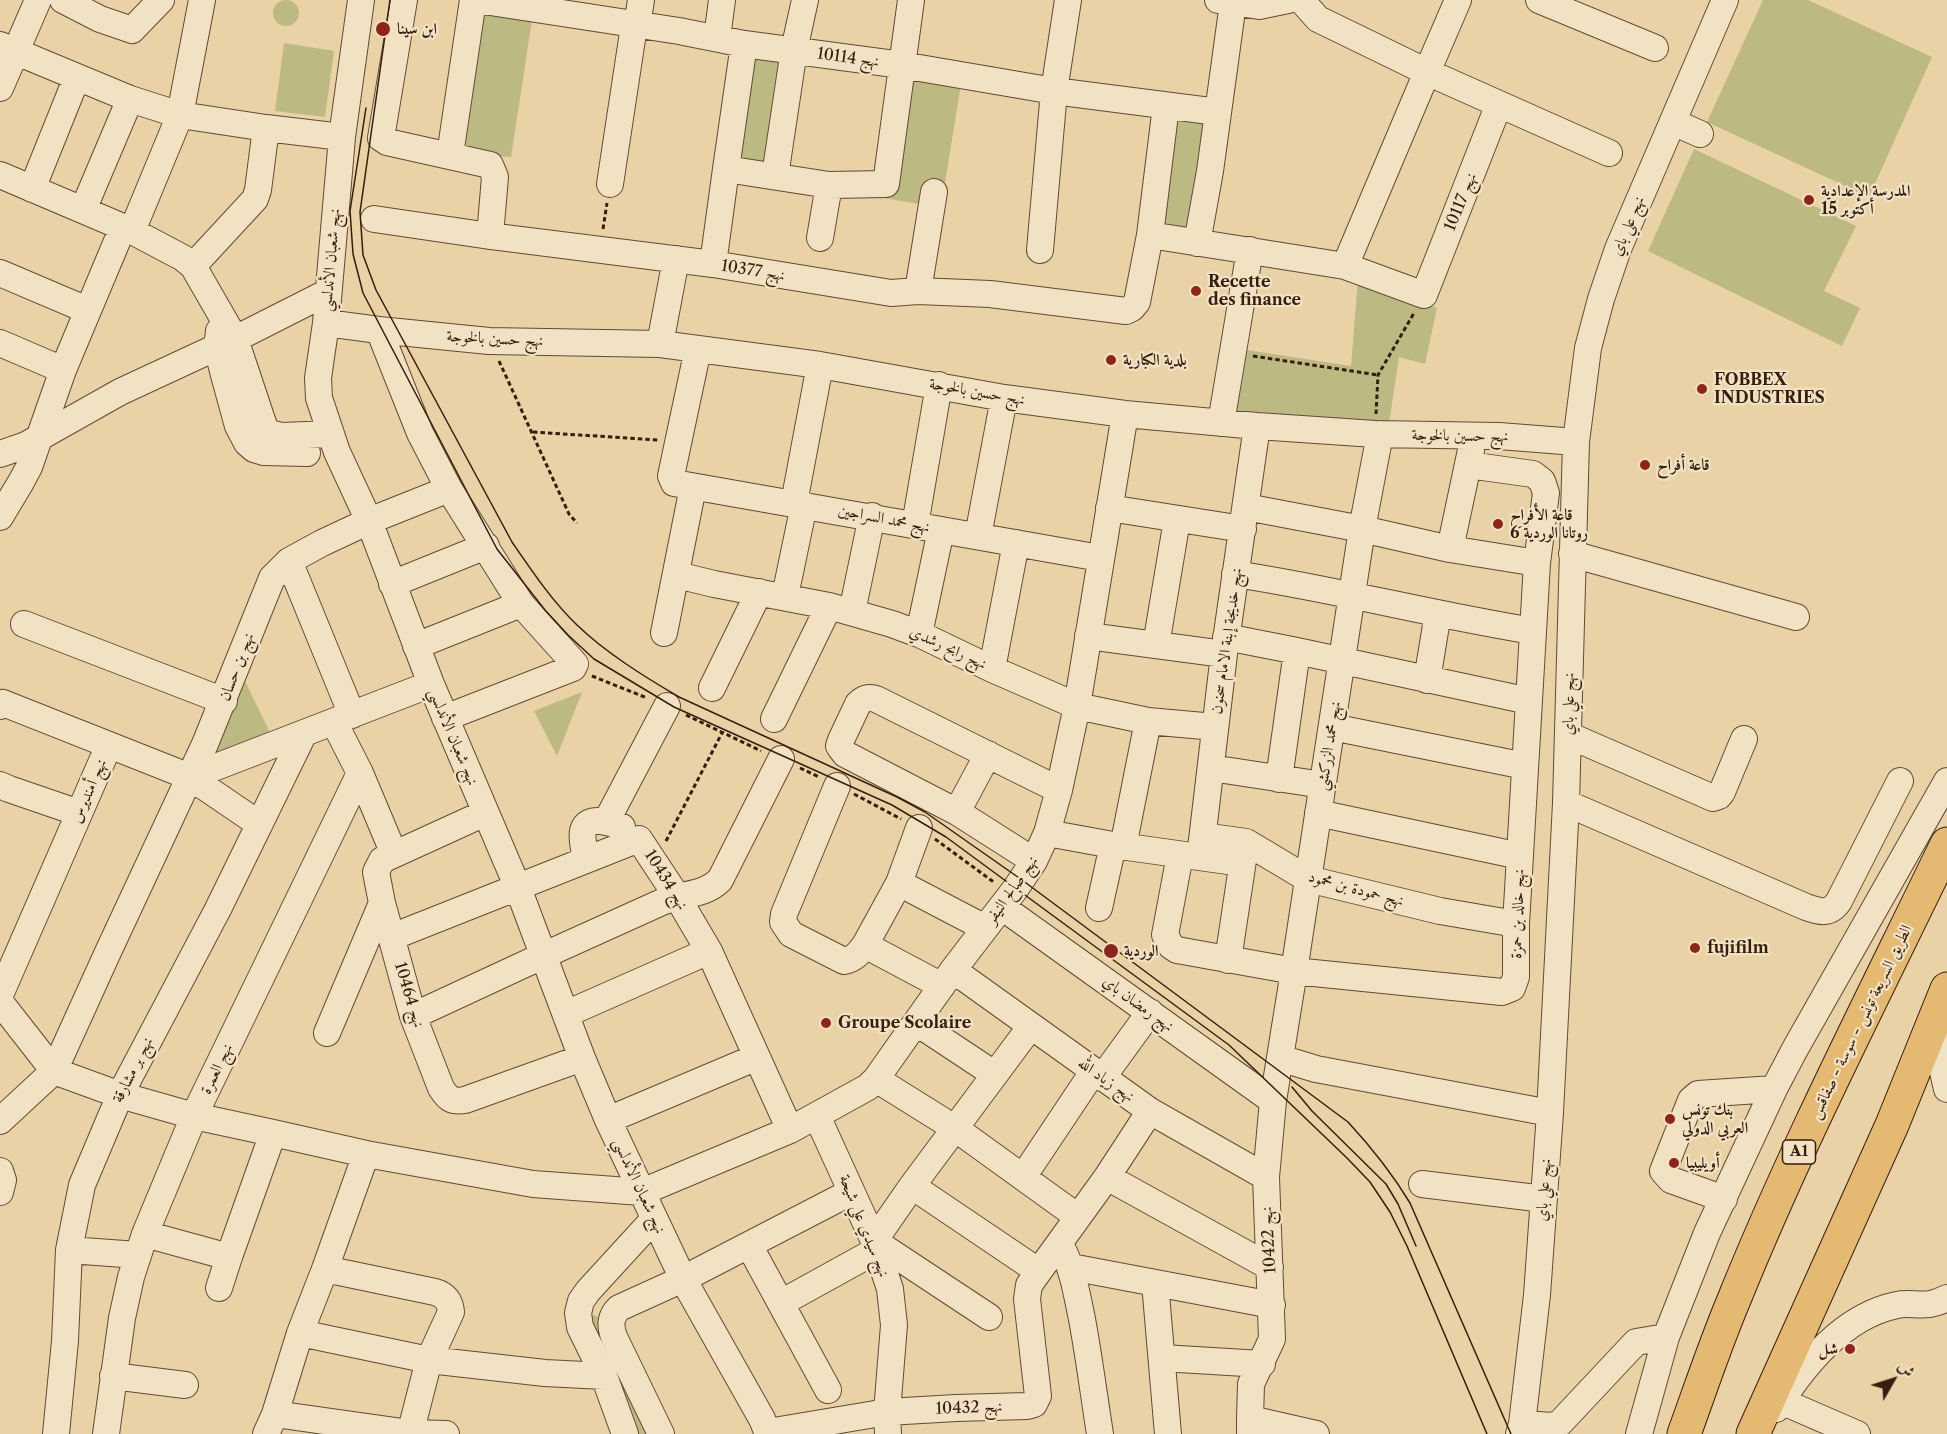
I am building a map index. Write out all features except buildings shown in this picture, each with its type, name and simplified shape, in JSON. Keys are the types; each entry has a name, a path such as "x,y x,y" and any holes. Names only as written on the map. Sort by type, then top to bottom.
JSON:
{"highway":[{"name":"الطريق السريعة تونس - سوسة - صفاقس","path":"1684,1434 1733,1302 1789,1174 1830,1084 1947,844"},
{"path":"1754,1434 1892,1125 1947,989"}],"street":[{"path":"0,88 8,48 38,0"},
{"path":"63,0 100,19 132,30 161,0"},
{"path":"0,517 21,482 87,310 180,115 202,0"},
{"name":"نهج شعبان الأندلسي","path":"361,0 342,137 326,323 317,389 334,443 369,521 431,684 518,888 582,1058 608,1120 683,1279 757,1409 768,1433"},
{"path":"404,0 382,140 488,164 493,168 495,177 490,236"},
{"path":"450,155 473,0"},
{"name":"نهج 10114","path":"477,0 551,6 635,26 744,44 902,65 1054,91 1218,112"},
{"path":"610,184 641,0"},
{"path":"717,38 722,0"},
{"path":"775,176 794,50 805,0"},
{"path":"726,169 829,184 886,184 911,0"},
{"path":"1040,250 1054,91 1068,0"},
{"path":"1197,243 1218,112 1225,2 1259,6 1288,0"},
{"path":"1301,0 1318,19 1427,72 1609,153"},
{"path":"1345,266 1458,0"},
{"path":"1539,0 1655,48"},
{"name":"نهج علي باي","path":"1520,1429 1537,1295 1550,1113 1566,803 1576,442 1588,348 1600,299 1618,249 1725,0"},
{"path":"713,264 744,44"},
{"path":"8,48 130,99 180,115 342,137"},
{"path":"32,189 76,77"},
{"path":"83,210 130,99"},
{"name":"نهج 10117","path":"1424,295 1500,104"},
{"path":"1166,106 1150,235 1345,266 1424,295"},
{"path":"1673,122 1700,134"},
{"path":"193,266 255,199 266,128"},
{"path":"0,176 127,229 183,258 193,266 221,316 226,343 266,432 334,443"},
{"path":"820,238 829,184"},
{"path":"918,291 934,192"},
{"name":"نهج 10377","path":"374,219 713,264 891,293 918,291 990,294 1126,311 1137,302 1150,235"},
{"path":"1221,423 1250,250"},
{"path":"660,344 676,259"},
{"path":"0,273 87,310"},
{"path":"0,454 19,449 120,392 328,292"},
{"name":"نهج حسين بالخوجة","path":"326,323 489,341 660,344 820,365 1004,398 1125,414 1378,434 1508,436 1576,442"},
{"path":"379,330 420,433 449,489 521,603 575,664 573,668 445,718"},
{"path":"1,346 63,370"},
{"path":"664,633 677,574 682,482 677,442 698,349"},
{"path":"785,596 820,365"},
{"path":"915,525 939,385"},
{"path":"978,536 1004,398"},
{"name":"نهج صالح النيفر","path":"642,1192 790,1130 857,1095 876,1079 1034,861 1047,833 1059,790 1077,706 1125,414"},
{"name":"نهج خديجة إبنة الامام سحنون","path":"1165,935 1194,849 1211,768 1225,646 1257,426"},
{"name":"نهج محمد الزركشي","path":"1280,1058 1378,434"},
{"path":"1450,549 1473,436"},
{"name":"نهج خالد بن حمزة","path":"1165,935 1171,946 1177,950 1294,971 1502,992 1507,992 1512,988 1516,977 1516,924 1537,563 1546,493 1542,481 1533,474 1468,465"},
{"name":"نهج محمد السراجين","path":"682,482 1100,558"},
{"name":"نهج بن حسان","path":"0,1121 54,1071 224,701 266,591 273,579 289,561 322,543 369,521 449,489"},
{"path":"1109,508 1177,520 1245,518 1362,529 1450,549 1537,563"},
{"path":"774,719 841,609 872,516"},
{"path":"1156,645 1177,520"},
{"path":"919,634 941,530"},
{"path":"992,669 1016,543"},
{"path":"392,584 486,546"},
{"path":"1572,554 1796,616"},
{"path":"289,561 360,773 394,854"},
{"name":"نهج رابح رشدي","path":"677,574 714,584 785,596 841,609 919,634 1077,706 1148,721 1215,727"},
{"path":"1235,574 1296,583 1533,631"},
{"path":"712,688 759,592"},
{"path":"416,646 521,603"},
{"path":"1427,680 1438,613"},
{"path":"24,624 224,701"},
{"path":"1088,636 1156,645 1225,646 1297,651 1529,701"},
{"path":"1279,779 1297,651"},
{"path":"190,777 431,684"},
{"path":"1034,861 957,812 845,754 839,746 858,704 863,699 869,698 1059,790"},
{"path":"0,706 3,702 109,745"},
{"path":"606,822 667,706"},
{"path":"1099,908 1118,846 1148,721"},
{"path":"1332,727 1525,766"},
{"name":"نهج بر مشارقة","path":"56,1434 65,1341 69,1250 82,1185 120,1095 218,909 303,735"},
{"path":"1568,735 1713,798 1722,792 1744,739"},
{"name":"نهج أمنديرس","path":"0,995 109,745 190,777 259,824"},
{"path":"957,812 988,754"},
{"path":"413,1016 676,895 704,892 713,887 720,880 781,759"},
{"path":"1211,768 1323,785"},
{"name":"نهج العمرة","path":"106,1434 122,1318 142,1244 194,1116 360,773"},
{"path":"1566,803 1806,907 1819,912 1828,912 1839,901 1900,781"},
{"path":"1640,1434 1666,1337 1707,1233 1774,1089 1947,781"},
{"path":"837,786 784,914 783,922 791,934 844,961 858,955 865,945 899,882 920,828"},
{"path":"3,795 80,813"},
{"name":"نهج 10464","path":"485,813 394,854 382,861 378,867 377,882 413,1016 441,1088 447,1097 456,1102 582,1058"},
{"path":"1318,813 1520,856"},
{"path":"586,860 583,832 592,821 620,826 639,839"},
{"name":"نهج حمودة بن محمود","path":"1047,833 1118,846 1244,852 1308,879 1440,911 1516,924"},
{"name":"نهج 10434","path":"392,937 639,839 709,951 790,1130"},
{"path":"1228,960 1244,852"},
{"path":"899,882 985,928"},
{"path":"327,1032 382,903"},
{"name":"نهج رمضان باي","path":"1002,907 1273,1101"},
{"name":"نهج زياد الله","path":"865,945 947,978 1031,1026 1150,1111 1266,1178"},
{"path":"566,1014 709,951"},
{"path":"0,1002 54,1071 120,1095 194,1116 366,1154 533,1184 642,1192"},
{"path":"1023,1177 1098,1075 1150,1012"},
{"path":"916,1023 994,1074"},
{"path":"780,1303 876,1245 912,1186 1031,1026"},
{"path":"1947,1029 1941,1063 1947,1089"},
{"path":"608,1120 757,1058"},
{"path":"1280,1058 1316,1069 1550,1113"},
{"name":"نهج 10422","path":"1250,1426 1251,1384 1272,1339 1266,1178 1273,1101 1280,1058"},
{"path":"876,1079 956,1129 1078,1217"},
{"path":"1724,1199 1671,1180 1663,1171 1691,1100 1698,1094 1774,1089"},
{"path":"912,1186 1038,1271 1107,1177 1150,1111"},
{"name":"نهج سيدي علي شيحة","path":"817,1116 876,1245 893,1303 894,1325 888,1423"},
{"path":"219,1288 273,1133"},
{"path":"366,1154 300,1333 270,1424 446,1434"},
{"path":"0,1171 3,1180 0,1192"},
{"path":"1107,1177 1270,1267"},
{"path":"1422,1184 1544,1199"},
{"path":"661,1434 614,1337 611,1319 619,1308 683,1279 851,1192"},
{"path":"625,1434 604,1376 580,1327 578,1313 581,1301 588,1291 654,1219"},
{"path":"1059,1242 1071,1267 1089,1359 1100,1434"},
{"path":"69,1250 142,1244 229,1257"},
{"path":"749,1245 828,1390"},
{"path":"876,1245 989,1317"},
{"path":"1071,1267 1272,1305"},
{"path":"325,1269 435,1292 447,1298 451,1312 429,1360 410,1433"},
{"name":"نهج 10432","path":"768,1433 888,1423 956,1408 1034,1404 1038,1396 1027,1291 1038,1271"},
{"path":"1155,1283 1168,1434"},
{"path":"1759,1434 1819,1351 1848,1327 1878,1311 1898,1304 1933,1304 1947,1298"},
{"path":"300,1333 429,1360 604,1376"},
{"path":"1520,1429 1560,1424 1636,1342 1666,1337"},
{"path":"1162,1358 1262,1364"},
{"path":"113,1376 185,1385"},
{"path":"1781,1401 1857,1434"},
{"path":"1250,1426 1316,1434"}],"path":[{"path":"600,249 610,184"},
{"path":"1378,434 1378,375 1424,295"},
{"path":"489,341 569,514 577,523"},
{"path":"1233,353 1378,375"},
{"path":"533,432 677,442"},
{"path":"655,862 722,733"}],"shaded area":[{"path":"286,0 295,4 299,13 295,22 286,26 277,22 273,13 277,4"},
{"path":"1763,0 1808,0 1932,57 1869,197 1707,122"},
{"path":"479,12 532,20 511,157 457,155"},
{"path":"738,36 805,47 782,187 716,176"},
{"path":"284,43 334,51 325,117 275,111"},
{"path":"896,59 963,71 941,208 873,196"},
{"path":"1160,101 1210,109 1190,252 1139,245"},
{"path":"1694,149 1856,226 1824,291 1860,308 1842,346 1648,251"},
{"path":"1358,280 1437,308 1425,364 1399,357 1388,430 1215,417 1227,347 1351,366"},
{"path":"243,677 274,741 207,766"},
{"path":"582,692 557,756 534,711"},
{"path":"595,1315 600,1318 657,1434 636,1434 588,1317"}],"tram line":[{"path":"390,0 360,212 363,255 376,290 512,542 551,596 568,616 600,645 639,673 679,697 925,812 1022,880 1348,1122 1381,1161 1410,1203 1511,1434"},
{"path":"366,108 350,211 353,254 363,293 497,549 545,610 594,659 674,707 892,805 946,837 1229,1045 1347,1158 1370,1182 1390,1212 1407,1246 1487,1434"},
{"path":"1292,1087 1312,1111 1386,1184 1398,1204 1416,1246"}],"place":[{"name":"ابن سينا","path":"383,29"},
{"name":"المدرسة الإعدادية 15 أكتوبر","path":"1809,200"},
{"name":"Recette des finance","path":"1196,291"},
{"name":"بلدية الكبارية","path":"1111,360"},
{"name":"FOBBEX INDUSTRIES","path":"1702,389"},
{"name":"قاعة أفراح","path":"1645,465"},
{"name":"قاعة الأفراح روتانا الوردية 6","path":"1498,524"},
{"name":"fujifilm","path":"1695,948"},
{"name":"الوردية","path":"1111,951"},
{"name":"Groupe Scolaire","path":"826,1023"},
{"name":"بنك تونس العربي الدولي","path":"1670,1119"},
{"name":"أويليبيا","path":"1674,1163"},
{"name":"شل","path":"1850,1349"}]}
